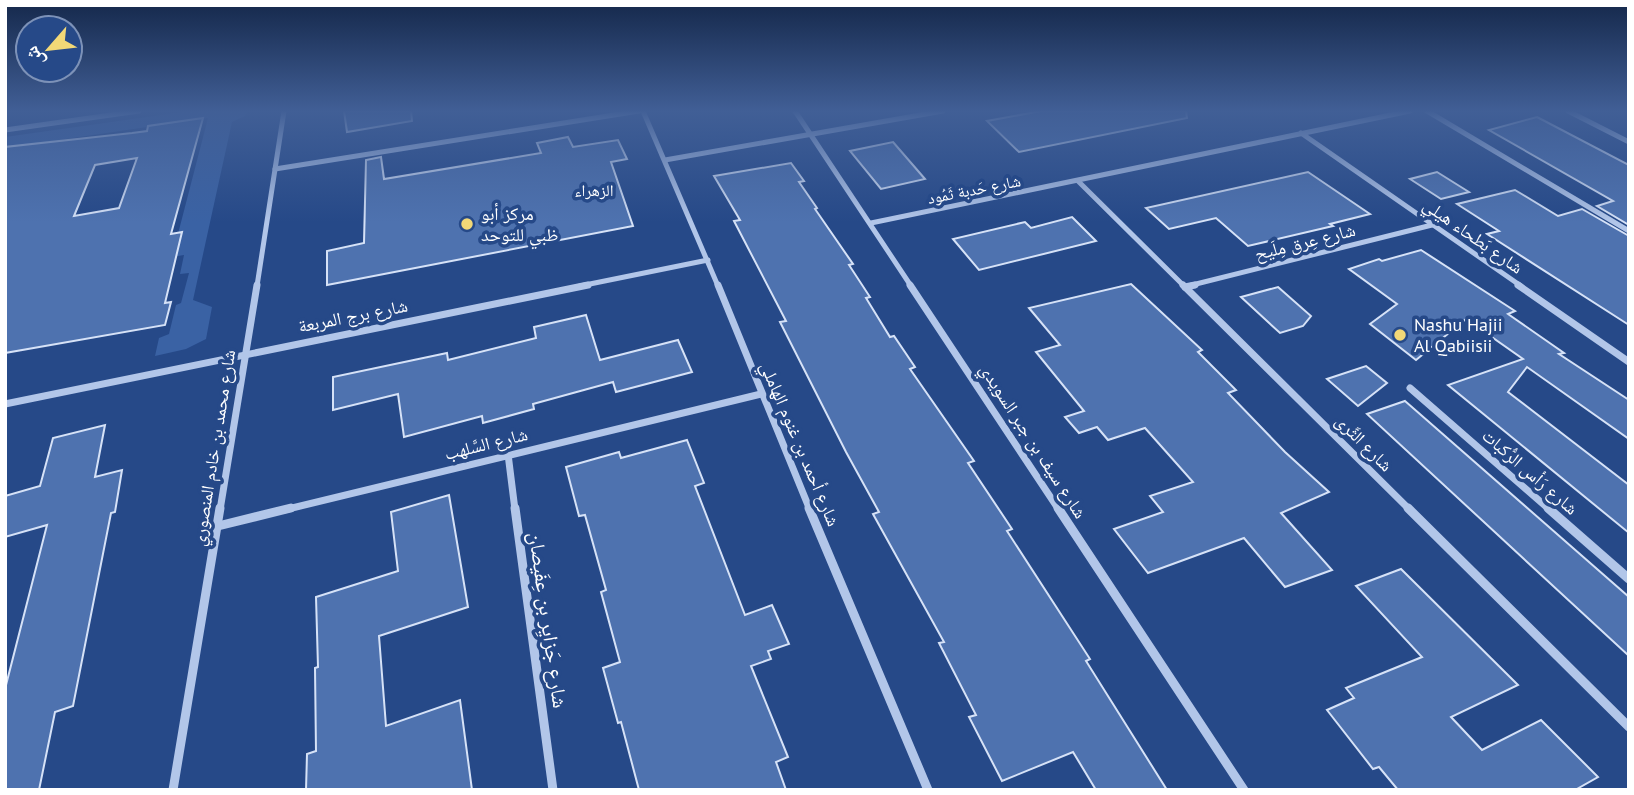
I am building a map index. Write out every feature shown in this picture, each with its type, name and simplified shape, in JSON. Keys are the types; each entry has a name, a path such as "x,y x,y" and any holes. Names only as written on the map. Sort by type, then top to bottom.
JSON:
{"street":[{"name":"شارع محمد بن خادم المنصوري","path":"173,790 278,148"},
{"path":"275,169 405,148"},
{"name":"شارع أحمد بن غنوم الهاملي","path":"659,148 928,790"},
{"path":"665,160 732,148"},
{"name":"شارع سيف بن جبر السويدي","path":"821,148 1244,790"},
{"name":"شارع حَدبة ثَمُود","path":"871,223 1231,148"},
{"name":"شارع بَطحاء هيلي","path":"1323,148 1629,362"},
{"path":"1490,148 1629,231"},
{"name":"شارع الثَّرى","path":"1077,181 1629,727"},
{"name":"شارع عِرق مِلَيح","path":"1185,287 1432,225"},
{"name":"شارع برج المربعة","path":"5,404 708,260"},
{"name":"شارع رَأس الرُّكبات","path":"1410,388 1629,579"},
{"name":"شارع السَّلهب","path":"218,526 761,394"},
{"name":"شارع جَزايِر بن عِفَيصان","path":"508,454 553,790"}],"shaded area":[{"path":"200,148 226,148 193,300 212,307 206,339 186,349 155,356 159,338 169,334 176,305 181,303 189,273 180,274 184,255 172,257"}],"building":[{"path":"5,148 195,148 171,234 182,232 165,303 171,302 165,325 5,353","holes":["137,158 119,208 74,216 95,165"]},
{"path":"539,148 622,148 627,159 611,162 633,226 327,285 327,251 364,243 366,160 381,157 384,179 541,153"},
{"path":"898,148 925,179 881,189 850,151"},
{"path":"1015,148 1038,148 1019,152"},
{"path":"1521,148 1597,148 1629,165 1629,225 1597,206 1613,201"},
{"path":"791,163 804,181 799,182 817,208 815,209 853,264 849,265 870,297 866,298 890,337 894,336 915,367 910,369 974,461 968,463 1012,529 1007,531 1090,659 1086,661 1167,790 1096,790 1073,752 1002,781 969,717 976,715 939,643 944,642 873,514 879,512 780,322 786,321 734,221 740,220 714,176"},
{"path":"1308,172 1370,214 1330,224 1333,226 1248,246 1216,218 1169,229 1146,208"},
{"path":"1437,172 1469,192 1441,199 1410,179"},
{"path":"1515,190 1558,216 1582,209 1629,236 1629,325 1487,234 1499,231 1457,204"},
{"path":"1072,217 1096,241 979,270 953,239 1025,222 1031,228"},
{"path":"1421,250 1515,311 1508,314 1564,353 1559,354 1629,400 1629,439 1527,367 1508,392 1629,485 1629,533 1448,385 1523,359 1466,319 1416,360 1370,324 1397,304 1349,269"},
{"path":"1131,284 1202,350 1198,352 1236,390 1228,393 1285,452 1329,492 1281,513 1332,570 1285,587 1244,538 1148,573 1114,529 1163,512 1150,496 1193,482 1145,428 1108,440 1097,427 1079,433 1065,417 1084,411 1036,352 1060,345 1029,308"},
{"path":"1278,287 1311,316 1303,326 1280,333 1241,297"},
{"path":"586,315 600,360 678,340 692,372 616,392 613,382 533,404 534,409 483,423 482,416 404,437 398,394 333,410 333,377 447,353 448,360 536,338 534,327"},
{"path":"1366,366 1387,383 1358,406 1327,379"},
{"path":"1405,401 1629,597 1629,656 1367,414"},
{"path":"105,425 95,477 122,470 73,706 55,712 39,790 5,790 5,689 47,525 5,537 5,496 40,486 53,438"},
{"path":"687,440 704,483 695,486 745,615 772,605 789,644 768,651 771,659 751,666 788,757 776,762 786,790 639,790 621,722 618,723 603,668 620,662 601,592 606,590 585,515 579,516 566,467 619,452 621,458"},
{"path":"449,495 468,607 379,636 386,726 460,700 472,790 306,790 307,754 316,751 316,597 398,571 391,512"},
{"path":"1401,569 1518,685 1451,717 1482,750 1541,720 1598,777 1575,790 1398,790 1379,767 1373,769 1327,710 1354,698 1346,688 1422,657 1356,586"}],"place":[{"name":"مركز أبو ظبي للتوحد","path":"467,224"},
{"name":"Nashu Hajii Al Qabiisii","path":"1400,335"}],"district":[{"name":"الزهراء","path":"594,190"}]}
